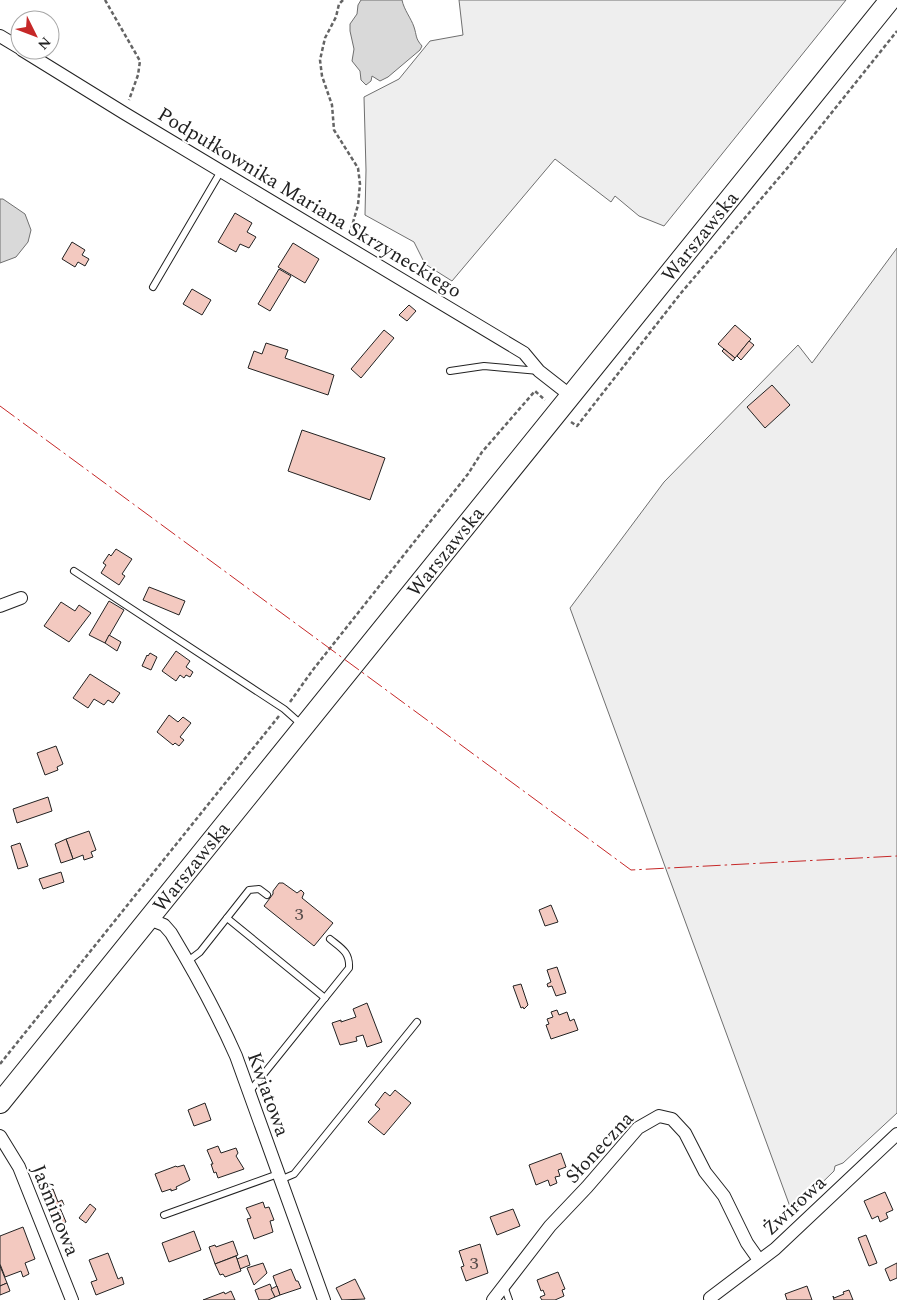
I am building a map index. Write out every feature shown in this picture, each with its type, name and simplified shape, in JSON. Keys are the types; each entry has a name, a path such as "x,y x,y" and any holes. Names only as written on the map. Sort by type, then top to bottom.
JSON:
{"main road":[{"name":"Warszawska","path":"0,1104 890,0"}],"street":[{"name":"Podpułkownika Mariana Skrzyneckiego","path":"39,60 524,352 539,371 571,396"},
{"path":"0,606 21,598"},
{"name":"Kwiatowa","path":"149,919 164,925 171,933 226,1032 324,1300"},
{"name":"Słoneczna","path":"493,1300 550,1226 638,1128 659,1116 672,1119 685,1132 705,1172 724,1196 747,1243 759,1260"},
{"name":"Żwirowa","path":"710,1298 775,1249 897,1134"},
{"name":"Jaśminowa","path":"0,1136 19,1167 72,1300"}],"lane":[{"path":"153,287 221,170"},
{"path":"450,371 484,366 539,371"},
{"path":"74,571 284,709 304,727"},
{"path":"188,961 200,952 249,890 259,889 268,895"},
{"path":"227,918 325,998"},
{"path":"249,1092 349,968 350,959 330,939"},
{"path":"164,1215 279,1177 294,1174 417,1022"},
{"path":"504,1286 509,1300"}],"path":[{"path":"105,0 140,61 138,75 124,113"},
{"path":"343,0 339,4 336,17 325,38 320,60 322,76 332,105 334,130 358,168 360,184 358,205 346,245"},
{"path":"577,426 681,293 789,166 897,31"},
{"path":"0,1064 284,709 468,474 482,452 534,391 548,403"}],"shaded area":[{"path":"361,0 402,0 413,24 417,39 422,46 420,50 388,77 380,81 372,76 371,81 366,85 361,80 360,71 352,61 354,49 350,31 350,24 357,14 358,5"},
{"path":"459,0 846,0 664,226 639,216 615,196 611,202 555,159 452,281 425,264 414,242 365,215 364,97 399,79 430,41 463,35"},
{"path":"0,199 3,199 25,214 31,230 28,242 16,257 0,263"},
{"path":"897,248 897,1113 843,1163 835,1166 834,1171 792,1212 570,608 664,482 798,345 812,363"}],"building":[{"path":"235,213 252,223 247,232 256,237 249,248 240,244 236,252 218,242"},
{"path":"72,242 85,250 82,255 89,259 85,266 78,262 75,267 62,259"},
{"path":"293,243 319,259 305,283 278,267"},
{"path":"279,269 291,276 270,311 258,304"},
{"path":"192,289 211,300 202,315 183,304"},
{"path":"409,305 416,311 407,321 399,315"},
{"path":"735,325 751,339 735,358 718,344"},
{"path":"384,330 394,338 361,378 351,369"},
{"path":"749,341 754,345 741,360 737,356"},
{"path":"266,343 288,350 285,358 334,375 328,395 248,368 254,351 262,354"},
{"path":"724,349 735,358 733,361 722,351"},
{"path":"772,385 790,405 765,428 747,407"},
{"path":"302,430 385,458 370,500 288,471"},
{"path":"116,549 132,559 122,574 125,576 119,585 101,573 106,565 103,563 109,554 111,556"},
{"path":"149,587 185,601 179,615 143,600"},
{"path":"109,601 124,610 105,643 89,635"},
{"path":"61,602 75,611 79,605 91,613 69,642 44,626"},
{"path":"109,635 121,642 117,651 105,643"},
{"path":"176,651 190,661 186,667 193,672 190,677 186,675 184,678 180,675 176,681 162,671"},
{"path":"150,653 157,657 151,670 142,666 147,655"},
{"path":"90,674 120,693 113,703 108,700 104,705 94,699 88,708 73,698"},
{"path":"169,715 178,722 183,717 191,723 180,737 184,740 179,746 175,743 173,745 157,732"},
{"path":"56,746 63,764 57,767 58,770 45,775 37,753"},
{"path":"48,797 52,811 17,823 13,809"},
{"path":"89,831 96,850 91,852 93,857 84,860 83,855 73,859 66,839"},
{"path":"66,839 73,859 61,863 55,844"},
{"path":"20,843 28,866 18,869 11,846"},
{"path":"61,872 64,882 43,889 39,879"},
{"path":"279,883 283,883 297,893 301,890 304,893 302,898 333,923 314,946 264,906"},
{"path":"551,905 558,922 545,926 539,910"},
{"path":"557,967 566,993 556,996 552,986 548,987 547,984 551,982 547,970"},
{"path":"521,984 528,1005 524,1009 523,1007 521,1008 513,986"},
{"path":"367,1003 382,1042 367,1047 363,1035 356,1037 357,1041 340,1045 332,1023 356,1017 353,1009"},
{"path":"557,1010 559,1015 567,1012 570,1021 574,1019 578,1030 551,1039 546,1025 549,1024 547,1019 553,1017 551,1012"},
{"path":"395,1090 411,1103 384,1135 368,1122 380,1109 375,1105 384,1093 390,1096"},
{"path":"205,1103 211,1120 194,1126 188,1110"},
{"path":"218,1146 221,1153 236,1148 238,1153 236,1156 244,1169 218,1178 216,1172 214,1173 211,1164 213,1164 207,1150"},
{"path":"561,1153 566,1167 558,1170 560,1176 555,1177 557,1183 550,1186 548,1180 536,1185 529,1165"},
{"path":"184,1165 190,1180 176,1187 177,1189 162,1192 155,1174"},
{"path":"53,1189 58,1202 62,1200 64,1205 60,1208 66,1222 55,1226 42,1193"},
{"path":"885,1192 893,1210 886,1213 888,1218 880,1222 878,1216 872,1219 864,1201"},
{"path":"263,1202 265,1208 269,1207 274,1220 270,1221 273,1232 254,1239 247,1219 251,1218 246,1208"},
{"path":"90,1204 96,1209 86,1223 79,1218"},
{"path":"513,1209 520,1226 497,1235 490,1217"},
{"path":"23,1227 35,1259 25,1263 29,1274 23,1277 21,1271 5,1277 0,1264 0,1236"},
{"path":"194,1231 201,1250 169,1262 162,1243"},
{"path":"866,1235 877,1263 869,1266 858,1238"},
{"path":"233,1241 238,1255 215,1264 209,1247 215,1245 216,1247"},
{"path":"480,1244 488,1273 466,1281 461,1267 464,1266 459,1251"},
{"path":"108,1253 118,1279 122,1277 124,1284 96,1295 91,1282 97,1280 89,1260"},
{"path":"247,1255 250,1265 240,1269 237,1259"},
{"path":"236,1256 241,1271 225,1277 223,1274 220,1275 215,1264"},
{"path":"263,1263 267,1273 254,1285 247,1268"},
{"path":"897,1263 897,1278 890,1281 885,1269"},
{"path":"0,1266 7,1283 0,1286"},
{"path":"291,1269 301,1288 280,1295 273,1276"},
{"path":"558,1272 565,1289 562,1290 564,1296 555,1300 542,1300 540,1297 545,1295 543,1290 541,1291 537,1280"},
{"path":"355,1279 365,1299 342,1300 336,1288"},
{"path":"7,1283 10,1291 0,1295 0,1286"},
{"path":"270,1284 275,1297 268,1300 259,1300 255,1290"},
{"path":"277,1286 280,1295 275,1297 271,1289"},
{"path":"807,1286 812,1300 787,1300 785,1294"},
{"path":"849,1290 853,1300 834,1300 833,1296 834,1298"},
{"path":"231,1291 235,1300 203,1300 224,1292 225,1294"}],"power":[{"path":"0,406 631,870 897,856"}]}
